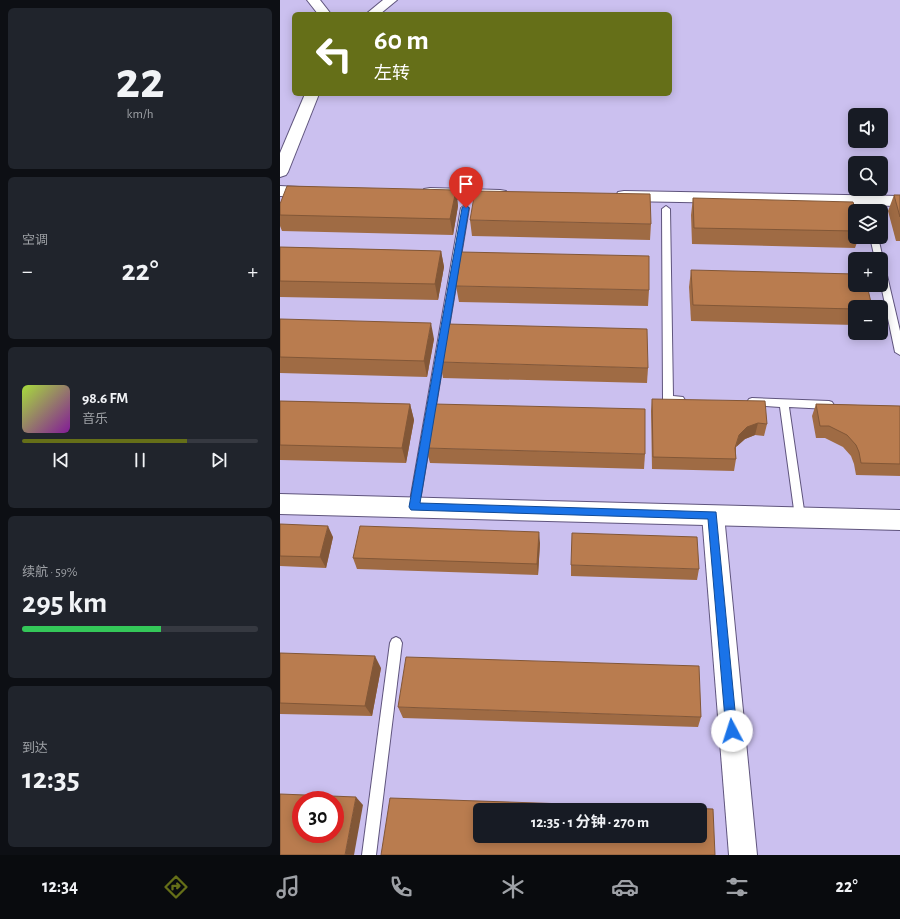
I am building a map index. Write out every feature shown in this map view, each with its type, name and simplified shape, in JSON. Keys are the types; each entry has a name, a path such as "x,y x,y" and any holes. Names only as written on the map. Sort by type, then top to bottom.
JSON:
{"street":[{"path":"313,0 324,12"},
{"path":"375,12 391,0"},
{"path":"280,172 311,96"},
{"path":"280,191 328,192"},
{"path":"415,193 518,195"},
{"path":"606,196 900,201"},
{"path":"280,504 900,520"},
{"path":"713,515 742,855"}],"lane":[{"path":"414,507 466,208"},
{"path":"666,209 668,400 692,400"},
{"path":"887,292 900,352"},
{"path":"746,402 838,406"},
{"path":"784,403 800,517"},
{"path":"369,855 396,643"}],"building":[{"path":"287,186 456,190 450,219 280,215 280,204"},
{"path":"475,191 650,194 651,224 470,220"},
{"path":"894,195 900,195 900,217"},
{"path":"693,198 853,202 854,204 848,204 848,231 694,228"},
{"path":"280,247 441,251 435,284 280,281"},
{"path":"461,252 649,256 649,290 456,286"},
{"path":"691,270 848,274 848,292 869,292 870,300 848,300 848,309 693,305"},
{"path":"280,319 431,323 424,361 280,357"},
{"path":"447,324 647,329 648,368 440,362"},
{"path":"652,399 765,401 767,424 758,423 747,427 739,435 735,448 736,459 653,457"},
{"path":"280,401 410,404 402,448 280,445"},
{"path":"434,404 645,409 645,454 426,448"},
{"path":"816,404 900,406 900,464 861,463 856,445 847,435 829,426 820,426"},
{"path":"280,524 328,526 320,557 280,556"},
{"path":"360,526 539,532 537,564 353,558"},
{"path":"572,533 697,537 699,569 571,565"},
{"path":"280,653 375,656 365,706 280,703"},
{"path":"406,657 699,666 701,717 398,707"},
{"path":"280,794 292,794 292,843 344,843 344,797 356,797 345,855 280,855"},
{"path":"390,798 537,803 473,803 473,843 707,843 707,809 713,809 715,855 381,855"}],"route":[{"path":"466,208 414,507 713,515 732,731"}]}
